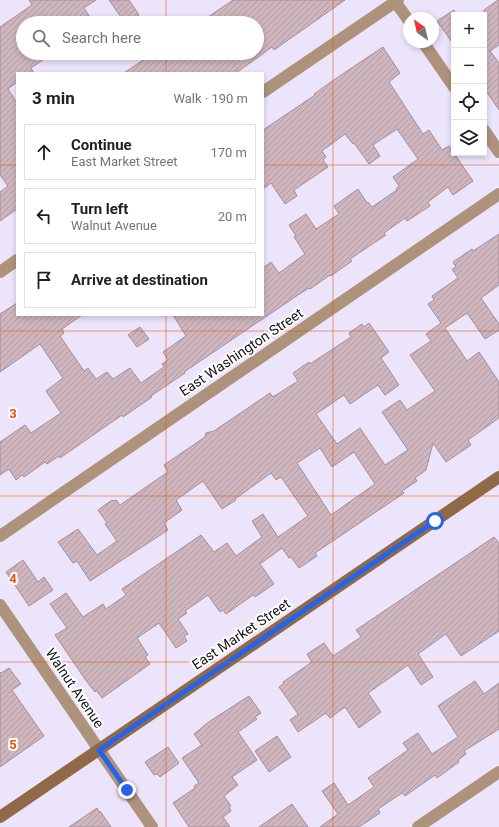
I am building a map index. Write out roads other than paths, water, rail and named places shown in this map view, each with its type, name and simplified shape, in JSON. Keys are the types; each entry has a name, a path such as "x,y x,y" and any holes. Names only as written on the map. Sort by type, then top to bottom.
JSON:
{"street":[{"path":"264,91 396,1 403,12"},
{"path":"427,48 452,84"},
{"path":"487,134 499,152"},
{"name":"East Washington Street","path":"0,536 499,194"},
{"path":"0,272 16,261"},
{"name":"East Market Street","path":"0,817 499,477"},
{"name":"Walnut Avenue","path":"0,605 152,827"},
{"path":"418,827 499,772"}]}
